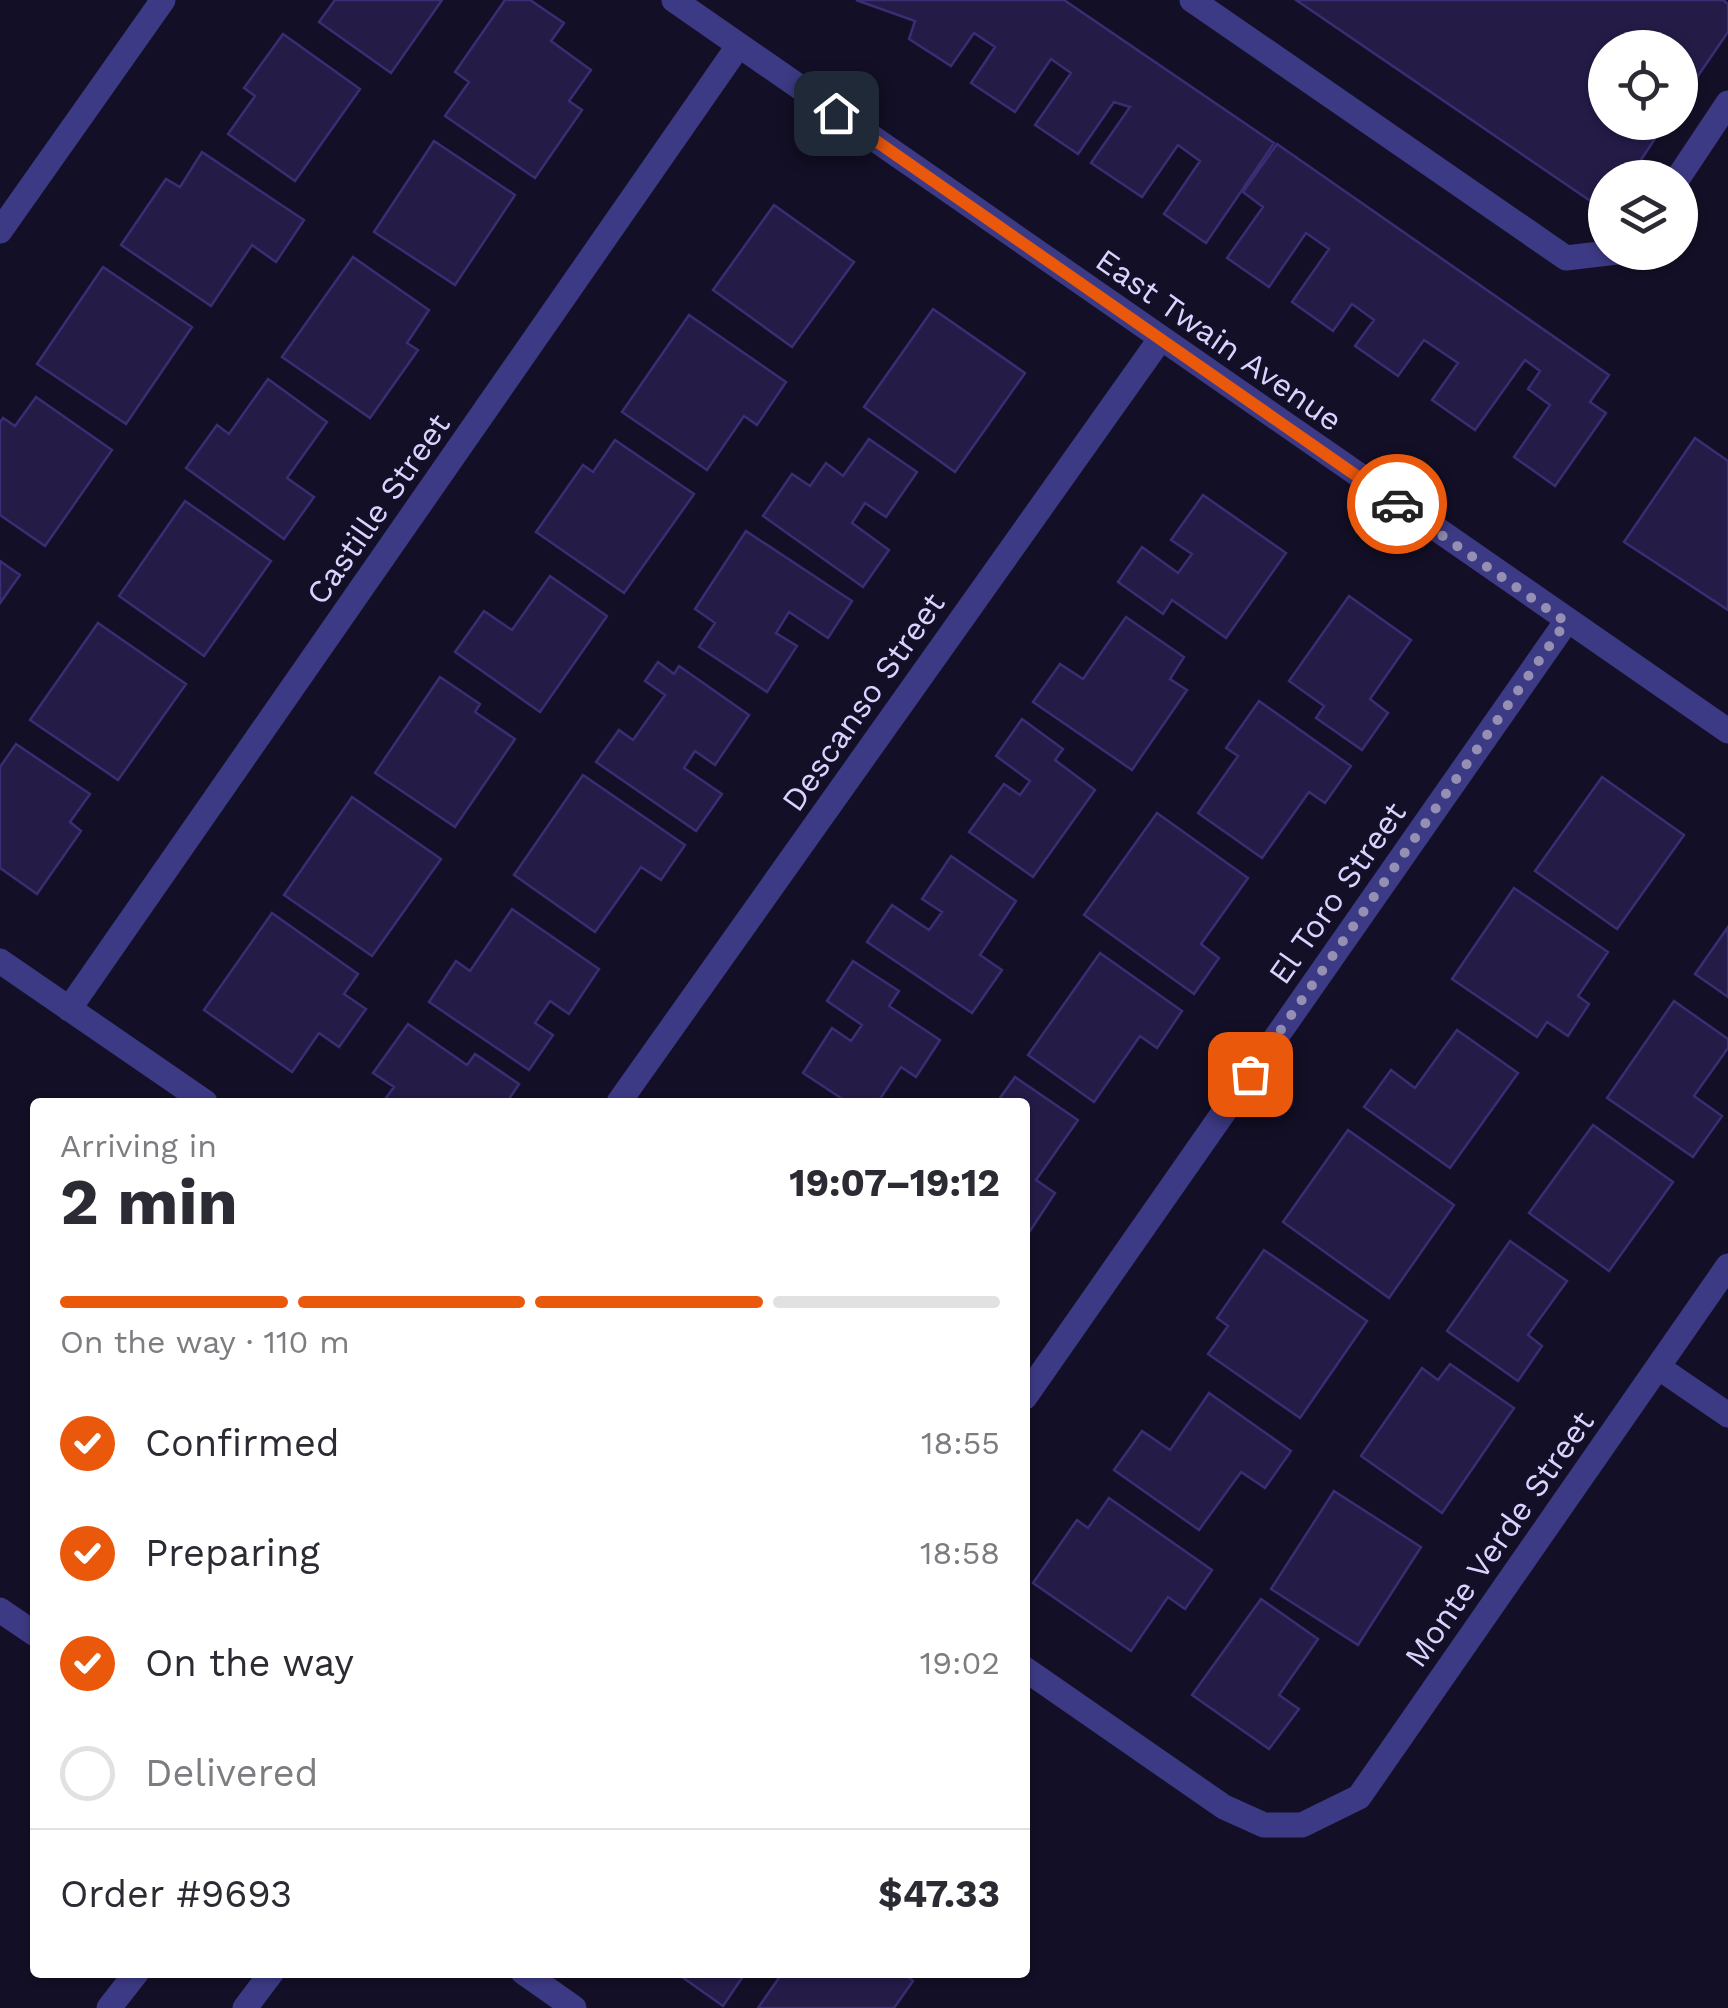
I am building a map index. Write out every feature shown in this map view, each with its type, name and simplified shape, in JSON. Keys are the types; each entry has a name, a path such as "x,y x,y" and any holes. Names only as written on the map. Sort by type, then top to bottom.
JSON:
{"street":[{"path":"0,231 163,0"},
{"name":"East Twain Avenue","path":"674,0 1728,731"},
{"path":"1192,0 1566,258 1588,256"},
{"name":"Castille Street","path":"69,1009 739,45"},
{"path":"1690,160 1728,103"},
{"name":"Descanso Street","path":"622,1098 1161,338"},
{"name":"El Toro Street","path":"1030,1390 1566,622"},
{"path":"0,961 199,1098"},
{"name":"Monte Verde Street","path":"1030,1673 1224,1807 1264,1825 1302,1825 1359,1797 1728,1266"},
{"path":"1658,1367 1728,1415"},
{"path":"0,1610 30,1631"},
{"path":"109,2008 132,1978"},
{"path":"245,2008 268,1978"},
{"path":"532,1978 574,2008"}],"building":[{"path":"335,0 442,0 391,73 319,22"},
{"path":"505,0 530,0 564,23 551,41 591,70 569,101 582,110 535,178 445,116 469,82 455,72"},
{"path":"856,0 1064,0 1274,143 1206,243 1164,214 1200,161 1178,145 1142,197 1091,163 1130,107 1114,102 1078,154 1035,125 1071,73 1051,59 1015,112 971,83 995,47 974,33 951,66 909,39 915,21"},
{"path":"1296,0 1723,0 1728,4 1728,32 1698,76 1698,30 1588,30 1588,140 1654,140 1641,160 1588,160 1588,199"},
{"path":"283,34 360,89 295,181 228,134 255,96 244,88"},
{"path":"434,141 515,195 455,285 374,232"},
{"path":"1277,144 1609,375 1590,402 1606,413 1555,486 1514,457 1550,405 1528,389 1540,371 1525,360 1475,430 1432,400 1458,363 1424,340 1398,376 1355,346 1374,320 1352,304 1333,331 1292,302 1329,249 1306,233 1269,287 1227,258 1263,207 1243,192"},
{"path":"202,152 304,220 276,262 252,245 211,306 121,245 166,179 180,187"},
{"path":"774,205 854,262 792,347 713,290"},
{"path":"353,257 429,310 407,343 418,350 370,418 282,357"},
{"path":"103,267 192,327 126,424 37,364"},
{"path":"933,309 1025,373 955,472 864,407"},
{"path":"689,315 786,382 757,425 744,416 707,470 622,412"},
{"path":"268,379 327,422 287,478 314,497 284,539 186,468 217,425 229,434"},
{"path":"36,397 112,450 45,546 0,515 0,422 3,418 15,426"},
{"path":"1695,438 1728,461 1728,610 1624,542"},
{"path":"869,439 917,472 886,517 865,503 852,523 889,550 863,587 763,516 792,474 810,486 826,463 843,476"},
{"path":"615,440 694,494 624,593 536,532 583,465 593,472"},
{"path":"1203,495 1286,553 1226,638 1172,600 1163,614 1118,582 1142,547 1178,573 1192,554 1171,540"},
{"path":"185,501 271,561 204,656 119,596"},
{"path":"746,531 852,601 828,638 789,612 776,633 797,646 767,692 699,647 715,623 695,609"},
{"path":"0,561 20,575 0,603"},
{"path":"550,576 607,616 540,712 455,652 484,611 512,630"},
{"path":"1349,596 1411,640 1370,699 1388,713 1362,750 1316,718 1324,706 1289,681"},
{"path":"1126,617 1184,657 1170,679 1187,690 1132,770 1033,702 1060,664 1083,679"},
{"path":"98,623 186,684 118,780 30,720"},
{"path":"658,662 674,674 679,666 749,715 715,765 695,751 684,768 722,794 696,831 596,762 619,730 633,740 665,695 645,681"},
{"path":"440,677 480,704 475,712 515,739 455,827 375,773"},
{"path":"1259,701 1351,766 1325,803 1309,792 1262,858 1198,813 1238,756 1226,748"},
{"path":"1022,719 1063,749 1055,760 1095,790 1033,877 969,832 1004,784 1020,795 1030,781 996,756"},
{"path":"16,744 90,794 70,822 81,831 37,894 0,868 0,767"},
{"path":"583,775 685,845 661,880 641,867 595,932 514,875"},
{"path":"1602,777 1684,835 1617,929 1535,871"},
{"path":"352,797 441,859 372,956 284,895"},
{"path":"1157,813 1248,878 1201,944 1219,958 1194,994 1084,915"},
{"path":"951,856 1016,901 980,955 1002,970 972,1013 867,942 892,905 929,930 942,912 922,899"},
{"path":"1514,888 1608,952 1578,996 1589,1004 1568,1036 1547,1022 1537,1037 1452,979"},
{"path":"512,909 599,969 569,1014 550,1001 535,1023 553,1035 529,1070 429,1002 456,961 470,971"},
{"path":"272,913 358,974 344,994 366,1009 339,1047 319,1033 292,1072 204,1010"},
{"path":"1728,927 1728,997 1695,974"},
{"path":"1100,953 1182,1011 1157,1048 1140,1036 1094,1102 1028,1055"},
{"path":"853,961 899,991 889,1006 940,1040 916,1077 901,1067 881,1098 841,1098 803,1073 832,1028 851,1041 862,1025 827,1001"},
{"path":"1674,1001 1728,1039 1728,1048 1694,1096 1722,1116 1693,1157 1607,1098"},
{"path":"408,1024 467,1065 475,1054 519,1084 510,1098 386,1098 394,1087 373,1073"},
{"path":"1457,1030 1518,1073 1450,1168 1364,1107 1391,1070 1415,1088"},
{"path":"1015,1077 1078,1120 1036,1180 1055,1193 1030,1231 1030,1098 1000,1098"},
{"path":"1593,1125 1673,1182 1609,1271 1529,1213"},
{"path":"1348,1130 1454,1205 1389,1298 1283,1222"},
{"path":"1510,1241 1567,1281 1528,1335 1542,1346 1518,1381 1447,1331"},
{"path":"1264,1250 1367,1321 1300,1418 1208,1354 1228,1326 1217,1318"},
{"path":"1450,1364 1514,1408 1442,1513 1361,1456 1422,1368 1438,1380"},
{"path":"1209,1393 1291,1451 1265,1488 1241,1472 1199,1530 1114,1470 1142,1431 1170,1450"},
{"path":"1334,1491 1421,1547 1358,1645 1271,1589"},
{"path":"1109,1498 1212,1570 1185,1609 1168,1597 1131,1651 1033,1583 1077,1520 1088,1528"},
{"path":"1261,1599 1318,1639 1279,1695 1299,1709 1269,1749 1192,1695"},
{"path":"683,1978 742,1978 723,2006"},
{"path":"779,1978 913,1981 894,2008 758,2008"}],"way so far":[{"path":"1250,1074 1566,622 1397,504"}],"route":[{"path":"836,113 1397,504"}]}
